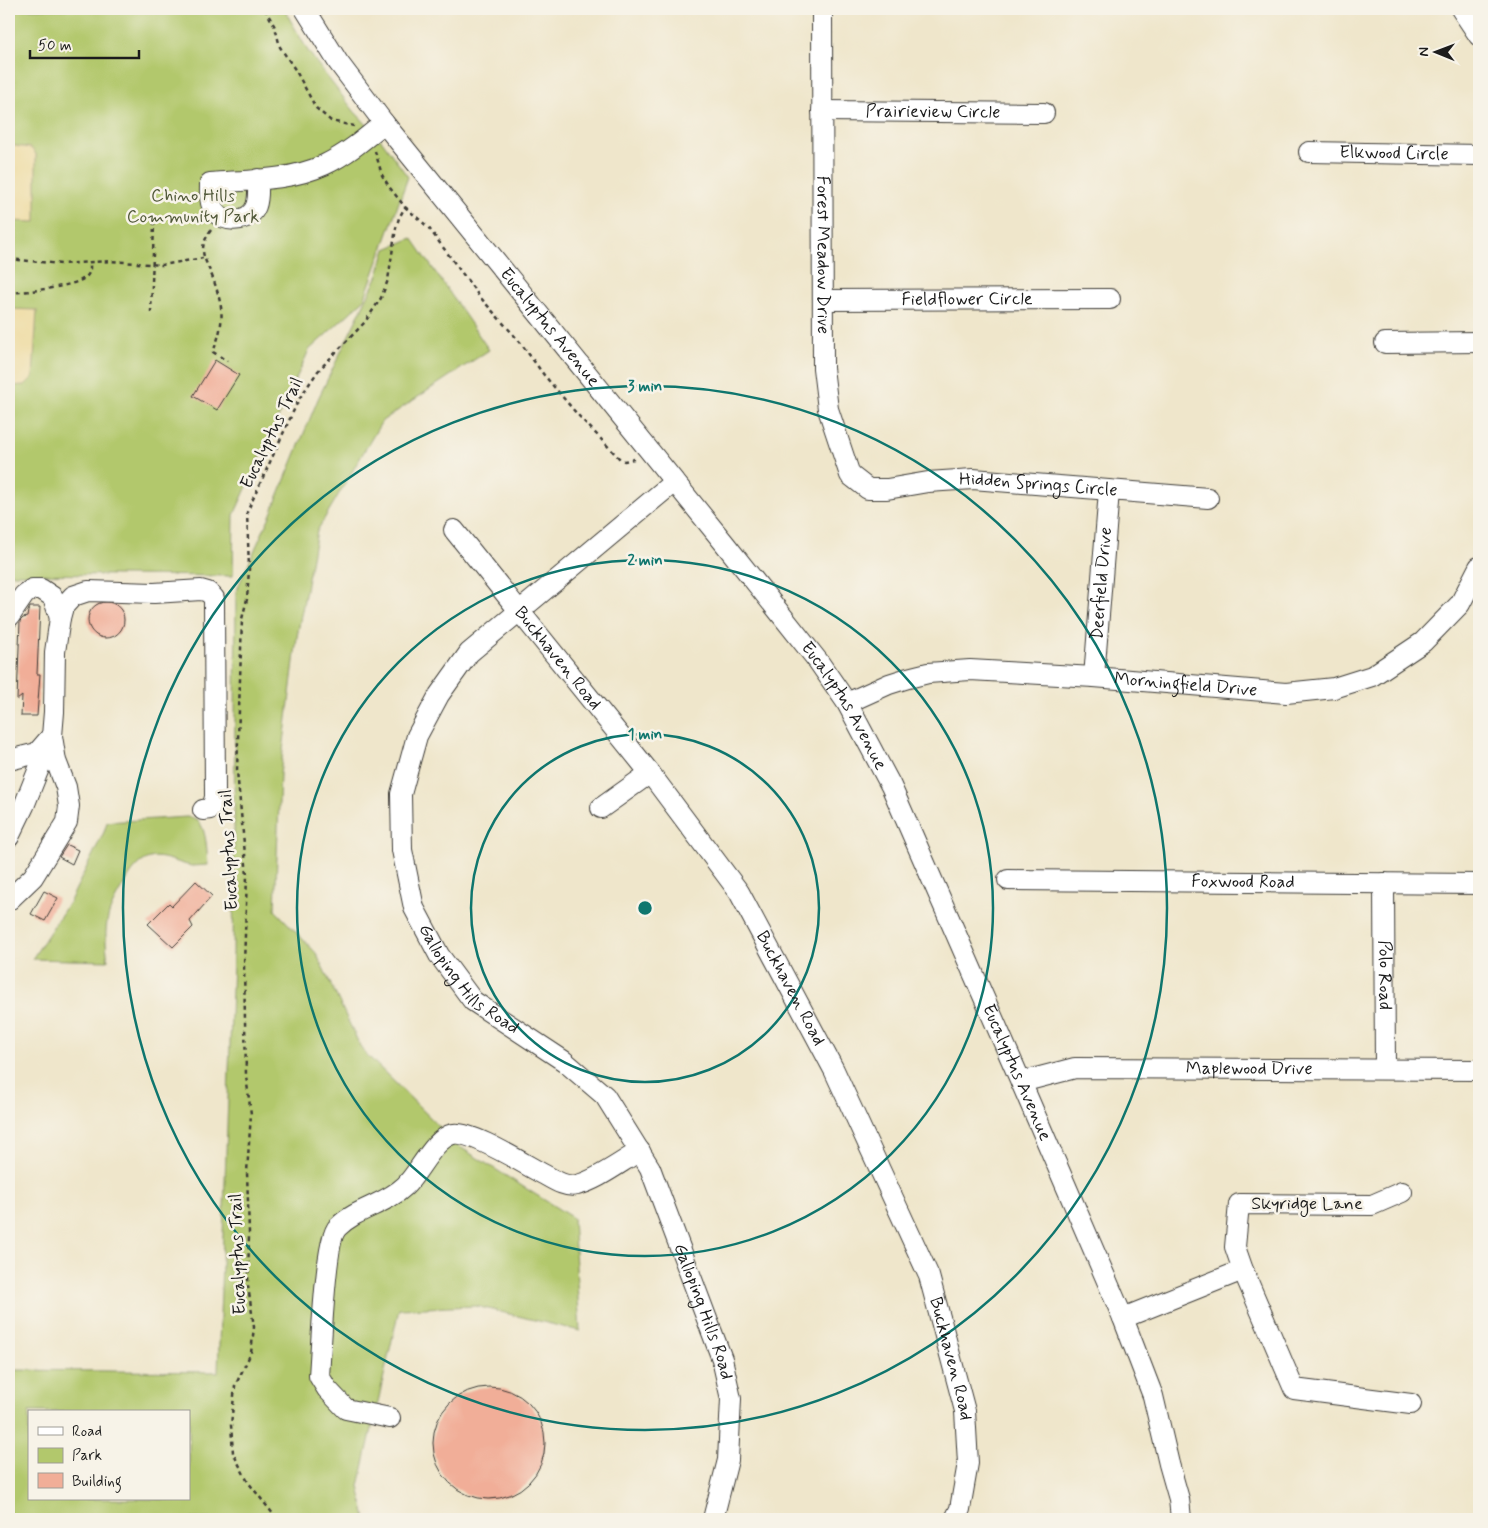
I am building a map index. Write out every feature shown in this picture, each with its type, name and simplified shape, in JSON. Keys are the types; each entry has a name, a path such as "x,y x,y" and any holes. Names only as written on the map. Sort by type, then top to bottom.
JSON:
{"street":[{"name":"Eucalyptus Avenue","path":"305,9 338,62 384,123 818,661 847,703 891,786 1022,1082 1123,1318 1153,1396 1179,1499 1182,1519"},
{"name":"Forest Meadow Drive","path":"822,9 823,368 828,409 850,475 868,489"},
{"path":"1461,9 1479,36"},
{"name":"Prairieview Circle","path":"822,111 1044,113"},
{"path":"258,179 256,208 251,214 237,220 228,220 219,216 210,200 210,183 291,175 317,168 341,156 370,147 384,123"},
{"name":"Elkwood Circle","path":"1309,152 1479,155"},
{"name":"Fieldflower Circle","path":"823,300 1110,299"},
{"path":"1385,343 1479,342"},
{"name":"Hidden Springs Circle","path":"868,489 887,490 928,482 973,479 1208,498"},
{"name":"Galloping Hills Road","path":"674,482 469,653 439,695 417,736 401,794 402,850 414,908 439,955 473,1001 564,1061 605,1096 650,1168 722,1359 731,1399 728,1460 713,1519"},
{"name":"Deerfield Drive","path":"1094,677 1109,491"},
{"name":"Buckhaven Road","path":"454,530 650,772 739,892 834,1070 929,1276 965,1411 968,1463 960,1509 955,1519"},
{"name":"Morningfield Drive","path":"847,703 889,684 908,678 928,673 970,670 1094,677 1286,693 1334,688 1372,676 1424,642 1460,604 1479,567"},
{"path":"9,617 24,595 32,589 154,592 201,590 208,592 214,598 215,796 210,809 203,810"},
{"path":"41,589 53,597 60,618"},
{"path":"9,900 32,877 67,822 66,787 56,761 52,736 56,652 63,607 73,596 88,591"},
{"path":"9,760 37,753 52,736"},
{"path":"9,838 52,736"},
{"path":"601,808 650,772"},
{"name":"Foxwood Road","path":"1008,880 1479,884"},
{"name":"Polo Road","path":"1384,883 1385,1069"},
{"name":"Maplewood Drive","path":"1022,1082 1075,1068 1479,1070"},
{"path":"390,1418 346,1409 327,1389 319,1376 329,1251 336,1228 354,1214 384,1201 405,1186 440,1141 453,1134 471,1136 558,1182 575,1186 589,1182 640,1151"},
{"name":"Skyridge Lane","path":"1243,1270 1235,1246 1239,1204 1372,1205 1402,1192"},
{"path":"1123,1318 1243,1270 1294,1389 1411,1404"}],"path":[{"path":"266,9 280,47 296,71 316,108 331,121 357,127 370,147 390,188 405,206 428,227 479,296 520,342 560,394 620,459 624,461 633,460 648,450"},
{"name":"Eucalyptus Trail","path":"277,1519 248,1482 233,1453 231,1424 235,1386 251,1354 254,1327 248,1286 247,1172 251,1114 246,1076 244,965 247,875 237,771 242,619 247,599 249,569 247,512 299,399 318,371 365,322 381,298 388,280 396,228 405,206"},
{"path":"152,313 154,224"},
{"path":"218,234 211,230 203,247 203,258 212,275 221,308 222,323 213,352 227,360"},
{"path":"9,259 61,264 111,260 173,264 203,258"},
{"path":"9,293 25,292 79,281 88,275 90,262"}],"green space":[{"name":"Chino Hills Community Park","path":"9,9 284,9 308,51 354,111 382,141 408,177 364,300 309,350 234,515 233,576 9,574"},
{"path":"412,238 489,350 382,421 317,531 297,637 280,775 275,910 316,953 362,1050 460,1147 573,1218 580,1331 476,1306 399,1309 359,1486 366,1519 9,1519 9,1370 218,1372 233,962 236,591 270,516 318,399 378,275 386,249"},
{"path":"187,817 198,821 201,825 206,842 208,865 192,866 152,857 138,866 119,892 110,910 106,928 108,961 32,959 70,901 104,832 107,822"}],"sand":[{"path":"9,145 31,148 36,154 36,222 9,221"},
{"path":"9,309 37,310 33,377 25,385 9,386"}],"building":[{"path":"215,360 239,375 217,410 193,396"},
{"path":"106,602 119,607 124,620 119,633 106,638 93,633 88,620 93,607"},
{"path":"30,607 40,607 37,674 40,674 37,716 21,716 22,696 17,700 20,621 27,617"},
{"path":"67,845 78,850 72,864 59,857"},
{"path":"196,881 212,896 190,921 193,927 173,947 148,924 169,903 172,906"},
{"path":"44,891 58,898 45,921 31,914"},
{"path":"489,1387 511,1391 529,1403 541,1421 545,1443 541,1465 529,1483 511,1495 489,1499 467,1495 449,1483 437,1465 433,1443 437,1421 449,1403 467,1391"}]}
